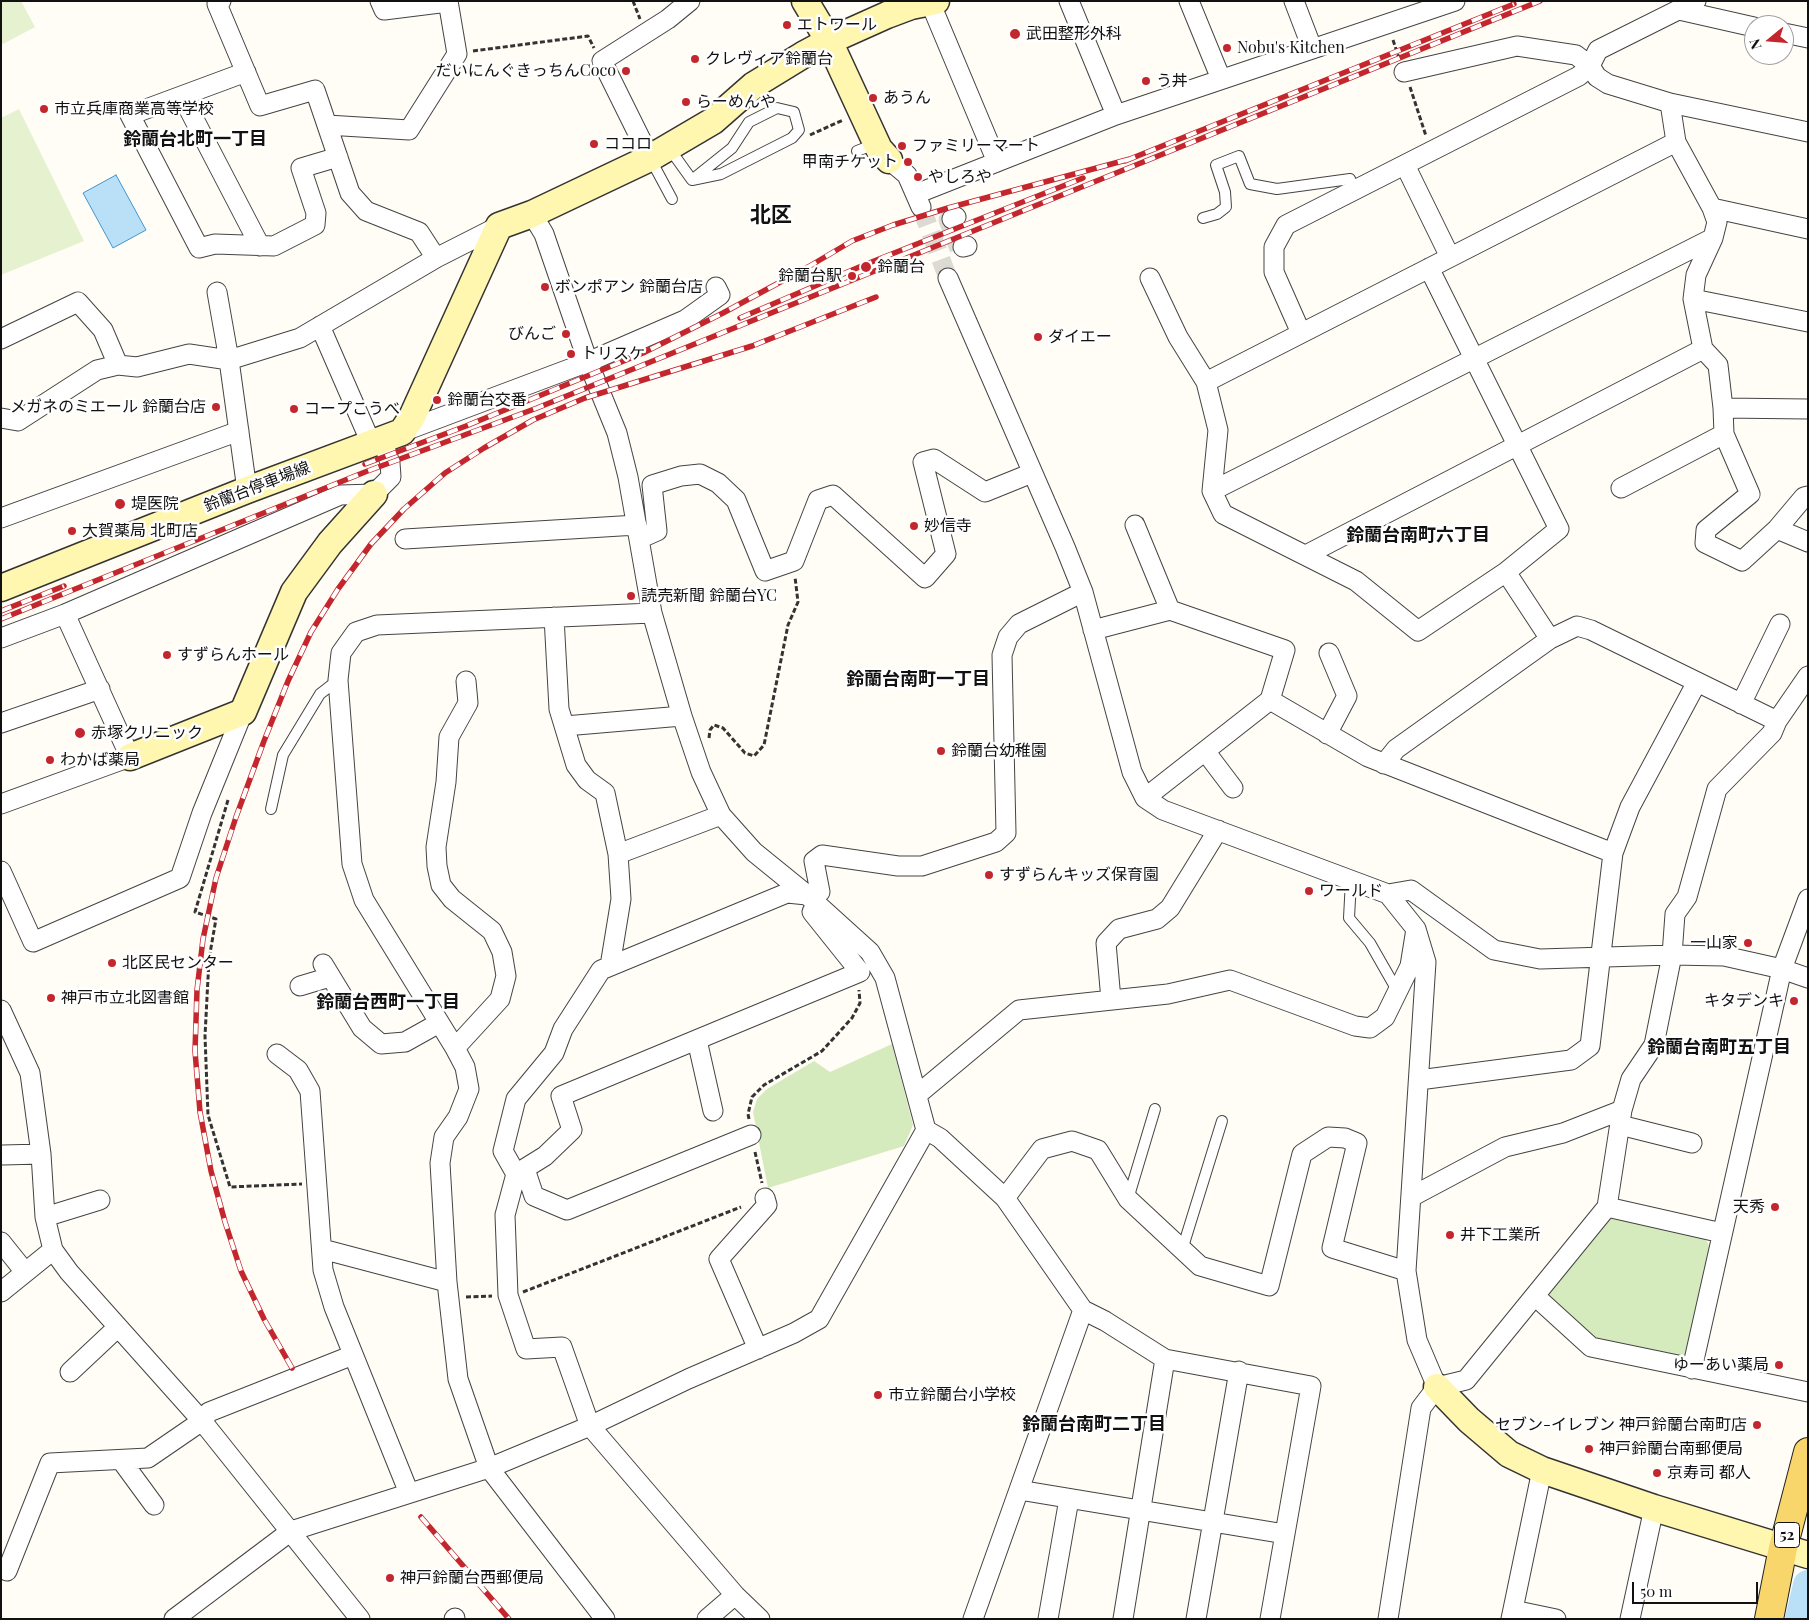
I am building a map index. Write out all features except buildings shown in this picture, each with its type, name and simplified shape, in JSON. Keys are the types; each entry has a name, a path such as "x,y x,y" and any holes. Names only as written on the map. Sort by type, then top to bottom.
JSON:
{"main road":[{"name":"52","path":"1769,1619 1798,1552 1808,1452"}],"street":[{"path":"221,1 216,4 260,106 315,90 350,193 366,211 419,232 436,258"},
{"path":"327,125 408,130 457,54 448,1 384,10 380,1"},
{"path":"659,152 602,62 668,19 690,1"},
{"path":"805,1 829,40 874,151 908,175 918,201 997,162 1116,115 1312,48 1405,9 1455,1"},
{"path":"1069,1 1116,115"},
{"path":"1189,1 1221,79"},
{"path":"1294,1 1312,48"},
{"path":"1301,332 1274,272 1274,247 1286,225 1579,76 1590,66 1598,50 1696,1"},
{"path":"1,418 18,421 97,370 118,365 137,367 189,354 229,360 300,338 436,258 499,226 532,214 659,152 713,121 754,85 803,55 829,40 886,14 933,2 997,162"},
{"path":"1678,10 1744,25"},
{"path":"1794,35 1808,38"},
{"path":"1404,72 1516,46 1576,55 1590,66 1597,77 1608,84 1670,104 1808,132"},
{"path":"246,72 130,115 199,248 215,244 274,246 315,224 316,213 301,168 338,157"},
{"path":"182,96 260,246"},
{"path":"1670,104 1676,142 1712,208 1717,222 1713,238 1696,275 1693,298 1703,349 1718,365 1724,434 1750,494 1706,530 1705,543 1742,561 1777,529 1804,497 1808,496"},
{"path":"1206,382 1676,142"},
{"path":"1404,166 1450,258"},
{"path":"1712,208 1808,229"},
{"path":"174,1619 291,1531 489,1468 590,1426 688,1379 794,1333 819,1319 926,1130 885,978 870,952 807,895 754,852 722,814 701,772 682,716 652,612 628,477 616,433 588,362 544,234 532,214"},
{"path":"385,438 412,417 499,226"},
{"path":"1212,491 1713,238"},
{"path":"1150,278 1178,337 1206,382 1218,430 1212,491 1223,514 1356,581 1418,631 1506,572 1559,529 1429,268"},
{"path":"948,278 1083,592 1132,772 1144,798 1163,810 1388,894 1411,890 1494,950 1540,959 1672,955 1724,956 1782,969 1808,978"},
{"path":"217,292 229,360 247,490"},
{"path":"385,438 588,362 684,320 718,295"},
{"path":"1693,298 1808,322"},
{"path":"1,339 78,302 103,330 118,365"},
{"path":"1,871 8,905 33,942 180,878 202,813 242,712 294,592 330,543 391,477 385,438 320,326"},
{"path":"1306,555 1703,349"},
{"path":"1723,408 1808,409"},
{"path":"1,518 238,431"},
{"path":"1621,488 1724,434"},
{"name":"鈴蘭台停車場線","path":"1,588 247,490 385,438"},
{"path":"405,539 657,531 652,485 681,476 700,474 718,483 736,500 765,571 794,561 818,500 833,495 925,578 946,554 923,462 934,459 985,492 1032,473"},
{"path":"1,638 65,614 340,496 374,494"},
{"path":"1135,525 1170,610"},
{"path":"1777,529 1808,542"},
{"path":"1506,572 1550,639"},
{"path":"751,1135 567,1210 534,1196 520,1172 502,1151 516,1099 554,1053 563,1029 600,970 787,893 807,895 820,892 814,861 822,855 898,866 922,866 996,842 1006,833 1002,655 1008,637 1019,624 1083,592"},
{"path":"1093,630 1170,610 1285,650 1270,700 1144,798"},
{"path":"605,1619 489,1468 458,1379 448,1290 440,1163 444,1137 458,1117 469,1089 465,1067 364,900 352,864 338,680 341,653 356,632 377,625 652,612"},
{"path":"65,614 130,757"},
{"path":"554,617 560,709 564,726 576,765 587,780 605,793 618,854 621,899 610,966"},
{"path":"1741,704 1780,624"},
{"path":"1384,764 1396,749 1550,639 1577,626 1591,630 1777,721"},
{"path":"1327,734 1347,696 1329,654"},
{"path":"1388,1619 1421,1408 1437,1387 1466,1380 1608,1207 1621,1117 1631,1079 1654,1045 1672,955 1675,914 1687,897 1717,789 1772,733 1777,721 1808,676"},
{"path":"455,1048 500,999 506,976 502,952 492,931 452,899 442,885 437,866 436,847 446,782 449,737 468,703 466,680"},
{"path":"1419,1080 1571,1060 1590,1046 1613,852 1630,807 1697,682"},
{"path":"1,723 100,689"},
{"path":"1270,700 1368,758 1613,852"},
{"path":"1,804 130,757 242,712"},
{"path":"564,726 682,716"},
{"path":"1205,751 1233,788"},
{"path":"618,854 722,814"},
{"path":"1111,1000 1106,943 1119,930 1157,919 1170,908 1218,830"},
{"path":"1388,894 1416,929 1426,962 1406,1271 1416,1340 1437,1387 1469,1420 1509,1454 1542,1470 1654,1508 1798,1552"},
{"path":"760,1619 735,1595 590,1426 562,1347 526,1349 508,1295 505,1214 520,1172 545,1156 572,1130 561,1096 860,972 812,912 807,895"},
{"path":"1692,1369 1782,969 1808,899"},
{"path":"917,1095 1019,1010 1168,994 1230,980 1355,1026 1370,1028 1385,1017 1398,992 1410,966 1416,929"},
{"path":"300,986 327,970 362,1028 381,1044 405,1042 439,1023"},
{"path":"1,1010 30,1073 41,1154 45,1217 54,1250 69,1272 202,1421 360,1619"},
{"path":"697,1040 713,1111"},
{"path":"277,1054 298,1070 310,1090 323,1270 334,1307 409,1493"},
{"path":"1411,1197 1505,1147 1621,1117 1692,1143"},
{"path":"926,1130 940,1138 1005,1198 1083,1310 1105,1321 1165,1359 1311,1386 1270,1619"},
{"path":"1005,1198 1042,1149 1072,1141 1098,1150 1128,1199 1200,1266 1269,1286 1302,1154 1328,1137 1345,1138 1357,1143 1332,1248 1406,1271"},
{"path":"3,1155 41,1154"},
{"path":"758,1349 719,1259 767,1205 765,1198"},
{"path":"45,1217 100,1200"},
{"path":"1608,1207 1722,1233"},
{"path":"1,1242 25,1272"},
{"path":"322,1248 448,1290"},
{"path":"1,1292 54,1250"},
{"path":"1535,1296 1591,1346 1692,1369 1808,1392"},
{"path":"973,1619 1083,1310"},
{"path":"70,1372 118,1328"},
{"path":"7,1571 50,1464 148,1458 202,1421 210,1412 353,1355"},
{"path":"1123,1619 1165,1359"},
{"path":"1196,1619 1239,1372"},
{"path":"121,1460 154,1505"},
{"path":"1542,1470 1512,1614 1556,1619"},
{"path":"1019,1490 1284,1534"},
{"path":"1048,1619 1069,1499"},
{"path":"1630,1619 1654,1508"},
{"path":"706,1619 735,1595"}],"lane":[{"path":"777,108 794,112 800,130 792,138 722,174 692,180 732,148 749,122 777,108"},
{"path":"659,152 692,180"},
{"path":"659,152 672,198"},
{"path":"1203,218 1217,214 1226,206 1225,192 1216,165 1239,156 1250,184 1277,189 1350,179 1355,190"},
{"path":"271,809 283,755 320,694 338,680"},
{"path":"1351,880 1349,918 1370,943 1398,992"},
{"path":"1128,1199 1155,1109"},
{"path":"1182,1250 1222,1121"}],"path":[{"path":"457,54 588,36 602,62"},
{"path":"1392,37 1422,120"},
{"path":"701,772 706,763 710,730 714,725 723,728 745,753 754,756 764,745 788,625 798,602 794,561"},
{"path":"230,793 194,912 216,919 210,959 205,1036 208,1115 230,1187 317,1184"},
{"path":"448,1290 508,1295 525,1292 765,1198 748,1114 752,1097 764,1085 822,1051 852,1018 860,1003 860,972"}],"green space":[{"path":"1,1 21,1 35,27 1,45"},
{"path":"19,109 84,241 1,275 1,118"},
{"path":"892,1044 913,1125 904,1146 768,1188 753,1112 757,1099 767,1089 814,1061 830,1072"},
{"path":"1617,1215 1702,1233 1711,1249 1686,1354 1677,1360 1590,1338 1552,1302 1548,1291 1605,1220"}],"water":[{"path":"116,175 146,230 113,248 83,193"}],"waterway":[{"path":"1800,1619 1808,1585"}],"tunnel":[{"path":"921,207 948,278"},
{"path":"956,217 948,220 959,249"}],"railway":[{"path":"1,619 365,472 537,408 1540,1"},
{"path":"1125,161 1514,4"},
{"path":"365,464 466,426 643,353 723,313 852,241 893,225 948,208 1130,159"},
{"path":"740,318 864,265 1083,178"},
{"path":"292,1368 264,1319 241,1271 225,1222 211,1171 200,1112 195,1051 197,990 203,939 216,878 264,741 288,681 311,632 338,589 371,544 404,509 445,473 484,448 533,420 585,398 752,346 876,297"},
{"path":"1,611 64,586"},
{"path":"421,1517 509,1619"}],"place":[{"name":"エトワール","path":"787,25"},
{"name":"武田整形外科","path":"1015,34"},
{"name":"Nobu's Kitchen","path":"1227,48"},
{"name":"クレヴィア鈴蘭台","path":"695,59"},
{"name":"だいにんぐきっちんCoco","path":"626,71"},
{"name":"う丼","path":"1146,81"},
{"name":"あうん","path":"873,98"},
{"name":"らーめんや","path":"686,102"},
{"name":"市立兵庫商業高等学校","path":"44,109"},
{"name":"ココロ","path":"594,144"},
{"name":"ファミリーマート","path":"902,146"},
{"name":"甲南チケット","path":"908,162"},
{"name":"やしろや","path":"918,177"},
{"name":"鈴蘭台","path":"866,267"},
{"name":"鈴蘭台駅","path":"852,276"},
{"name":"ボンポアン 鈴蘭台店","path":"545,287"},
{"name":"びんご","path":"566,334"},
{"name":"ダイエー","path":"1038,337"},
{"name":"トリスケ","path":"571,354"},
{"name":"鈴蘭台交番","path":"437,400"},
{"name":"メガネのミエール 鈴蘭台店","path":"216,407"},
{"name":"コープこうべ","path":"294,409"},
{"name":"堤医院","path":"120,504"},
{"name":"妙信寺","path":"914,526"},
{"name":"大賀薬局 北町店","path":"72,531"},
{"name":"読売新聞 鈴蘭台YC","path":"631,596"},
{"name":"すずらんホール","path":"167,655"},
{"name":"赤塚クリニック","path":"80,733"},
{"name":"鈴蘭台幼稚園","path":"941,751"},
{"name":"わかば薬局","path":"50,760"},
{"name":"すずらんキッズ保育園","path":"989,875"},
{"name":"ワールド","path":"1309,891"},
{"name":"一山家","path":"1748,943"},
{"name":"北区民センター","path":"112,963"},
{"name":"神戸市立北図書館","path":"51,998"},
{"name":"キタデンキ","path":"1794,1001"},
{"name":"天秀","path":"1775,1207"},
{"name":"井下工業所","path":"1450,1235"},
{"name":"ゆーあい薬局","path":"1779,1365"},
{"name":"市立鈴蘭台小学校","path":"878,1395"},
{"name":"セブン-イレブン 神戸鈴蘭台南町店","path":"1757,1425"},
{"name":"神戸鈴蘭台南郵便局","path":"1589,1449"},
{"name":"京寿司 都人","path":"1657,1473"},
{"name":"神戸鈴蘭台西郵便局","path":"390,1578"}],"district":[{"name":"鈴蘭台北町一丁目","path":"195,139"},
{"name":"北区","path":"771,215"},
{"name":"鈴蘭台南町六丁目","path":"1418,535"},
{"name":"鈴蘭台南町一丁目","path":"918,679"},
{"name":"鈴蘭台西町一丁目","path":"388,1002"},
{"name":"鈴蘭台南町五丁目","path":"1719,1047"},
{"name":"鈴蘭台南町二丁目","path":"1094,1424"}]}
